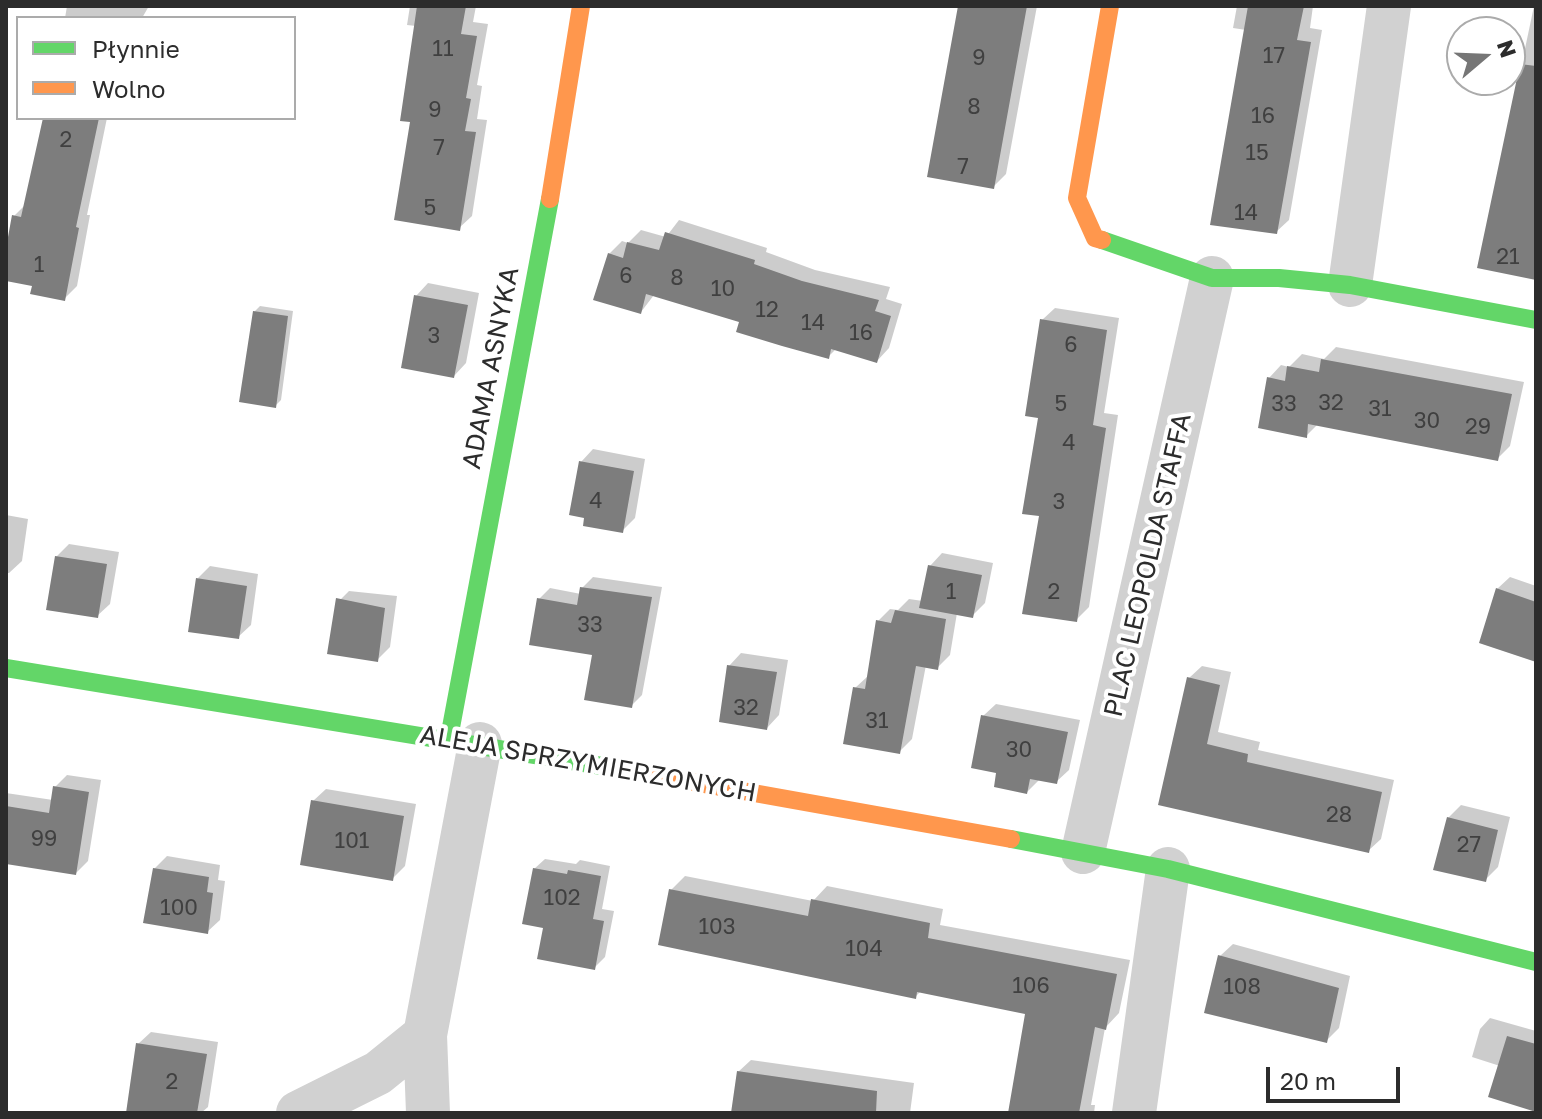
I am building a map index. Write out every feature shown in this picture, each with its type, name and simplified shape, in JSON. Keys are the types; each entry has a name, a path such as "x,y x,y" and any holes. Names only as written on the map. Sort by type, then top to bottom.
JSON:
{"street":[{"name":"ADAMA ASNYKA","path":"464,741 581,6"},
{"path":"1110,6 1077,198 1095,238 1212,278 1279,278 1350,285 1536,320"},
{"path":"1350,285 1389,6"},
{"name":"PLAC LEOPOLDA STAFFA","path":"1083,852 1212,278"},
{"name":"ALEJA SPRZYMIERZONYCH","path":"6,668 464,741 1083,852 1168,869 1536,962"},
{"path":"428,1113 425,1035 464,741"},
{"path":"1134,1113 1168,869"},
{"path":"298,1113 378,1073 425,1035"}],"building":[{"path":"417,6 466,6 461,34 477,36 466,98 471,99 465,131 476,132 460,231 394,220 410,122 400,121"},
{"path":"958,6 1027,6 994,189 927,177"},
{"path":"1248,6 1304,6 1297,40 1311,42 1277,234 1210,225"},
{"path":"1526,65 1536,66 1536,280 1477,268 1513,96 1526,96"},
{"path":"43,120 99,120 76,227 79,228 65,301 30,294 32,286 6,281 6,248 12,215 21,217"},
{"path":"665,232 755,260 754,264 802,281 879,300 875,311 891,316 877,363 831,349 829,359 782,346 736,332 739,322 646,294 641,314 593,300 608,253 623,258 627,242 659,250"},
{"path":"414,295 468,305 454,378 401,368"},
{"path":"253,311 288,316 276,408 239,402"},
{"path":"1040,319 1107,330 1093,425 1106,428 1077,622 1022,614 1039,516 1022,514 1038,418 1025,416"},
{"path":"1321,359 1512,394 1498,461 1308,424 1307,438 1258,428 1267,377 1285,381 1287,366 1319,372"},
{"path":"579,461 634,471 623,533 583,526 584,518 569,515"},
{"path":"55,556 107,564 98,618 46,610"},
{"path":"928,565 982,575 973,618 919,608"},
{"path":"196,578 247,586 239,639 188,632"},
{"path":"580,587 652,597 632,708 584,700 592,655 529,645 537,598 577,605"},
{"path":"1496,588 1536,602 1536,662 1479,643"},
{"path":"336,598 385,608 378,662 327,654"},
{"path":"895,610 946,619 938,670 916,666 900,754 843,744 853,687 865,689 876,620 891,623"},
{"path":"727,665 777,672 767,730 719,722"},
{"path":"1187,677 1220,685 1207,744 1248,754 1247,762 1382,792 1369,853 1158,805"},
{"path":"981,715 1068,732 1057,784 1030,779 1027,794 994,787 996,773 971,768"},
{"path":"53,786 89,792 76,875 6,864 6,806 49,813"},
{"path":"311,800 404,816 393,881 300,865"},
{"path":"1447,817 1498,830 1486,882 1433,870"},
{"path":"153,868 209,877 207,892 213,893 208,934 143,923"},
{"path":"533,868 601,876 593,919 604,921 595,970 537,959 543,928 522,924"},
{"path":"669,889 808,916 811,899 930,923 928,938 1117,974 1106,1030 1095,1027 1079,1113 1008,1113 1025,1014 917,992 916,999 658,945"},
{"path":"1218,955 1339,988 1327,1043 1204,1013"},
{"path":"1507,1036 1536,1044 1536,1112 1488,1097"},
{"path":"136,1043 207,1054 197,1113 126,1113"},
{"path":"737,1071 877,1091 876,1113 731,1113"}],"traffic: fast":[{"path":"449,738 550,199"},
{"path":"1102,240 1212,278 1279,278 1350,285 1536,320"},
{"path":"6,668 614,768"},
{"path":"1011,839 1168,869 1536,962"}],"traffic: slow":[{"path":"550,199 581,6"},
{"path":"1102,240 1095,238 1077,198 1110,6"},
{"path":"614,768 1011,839"}]}
